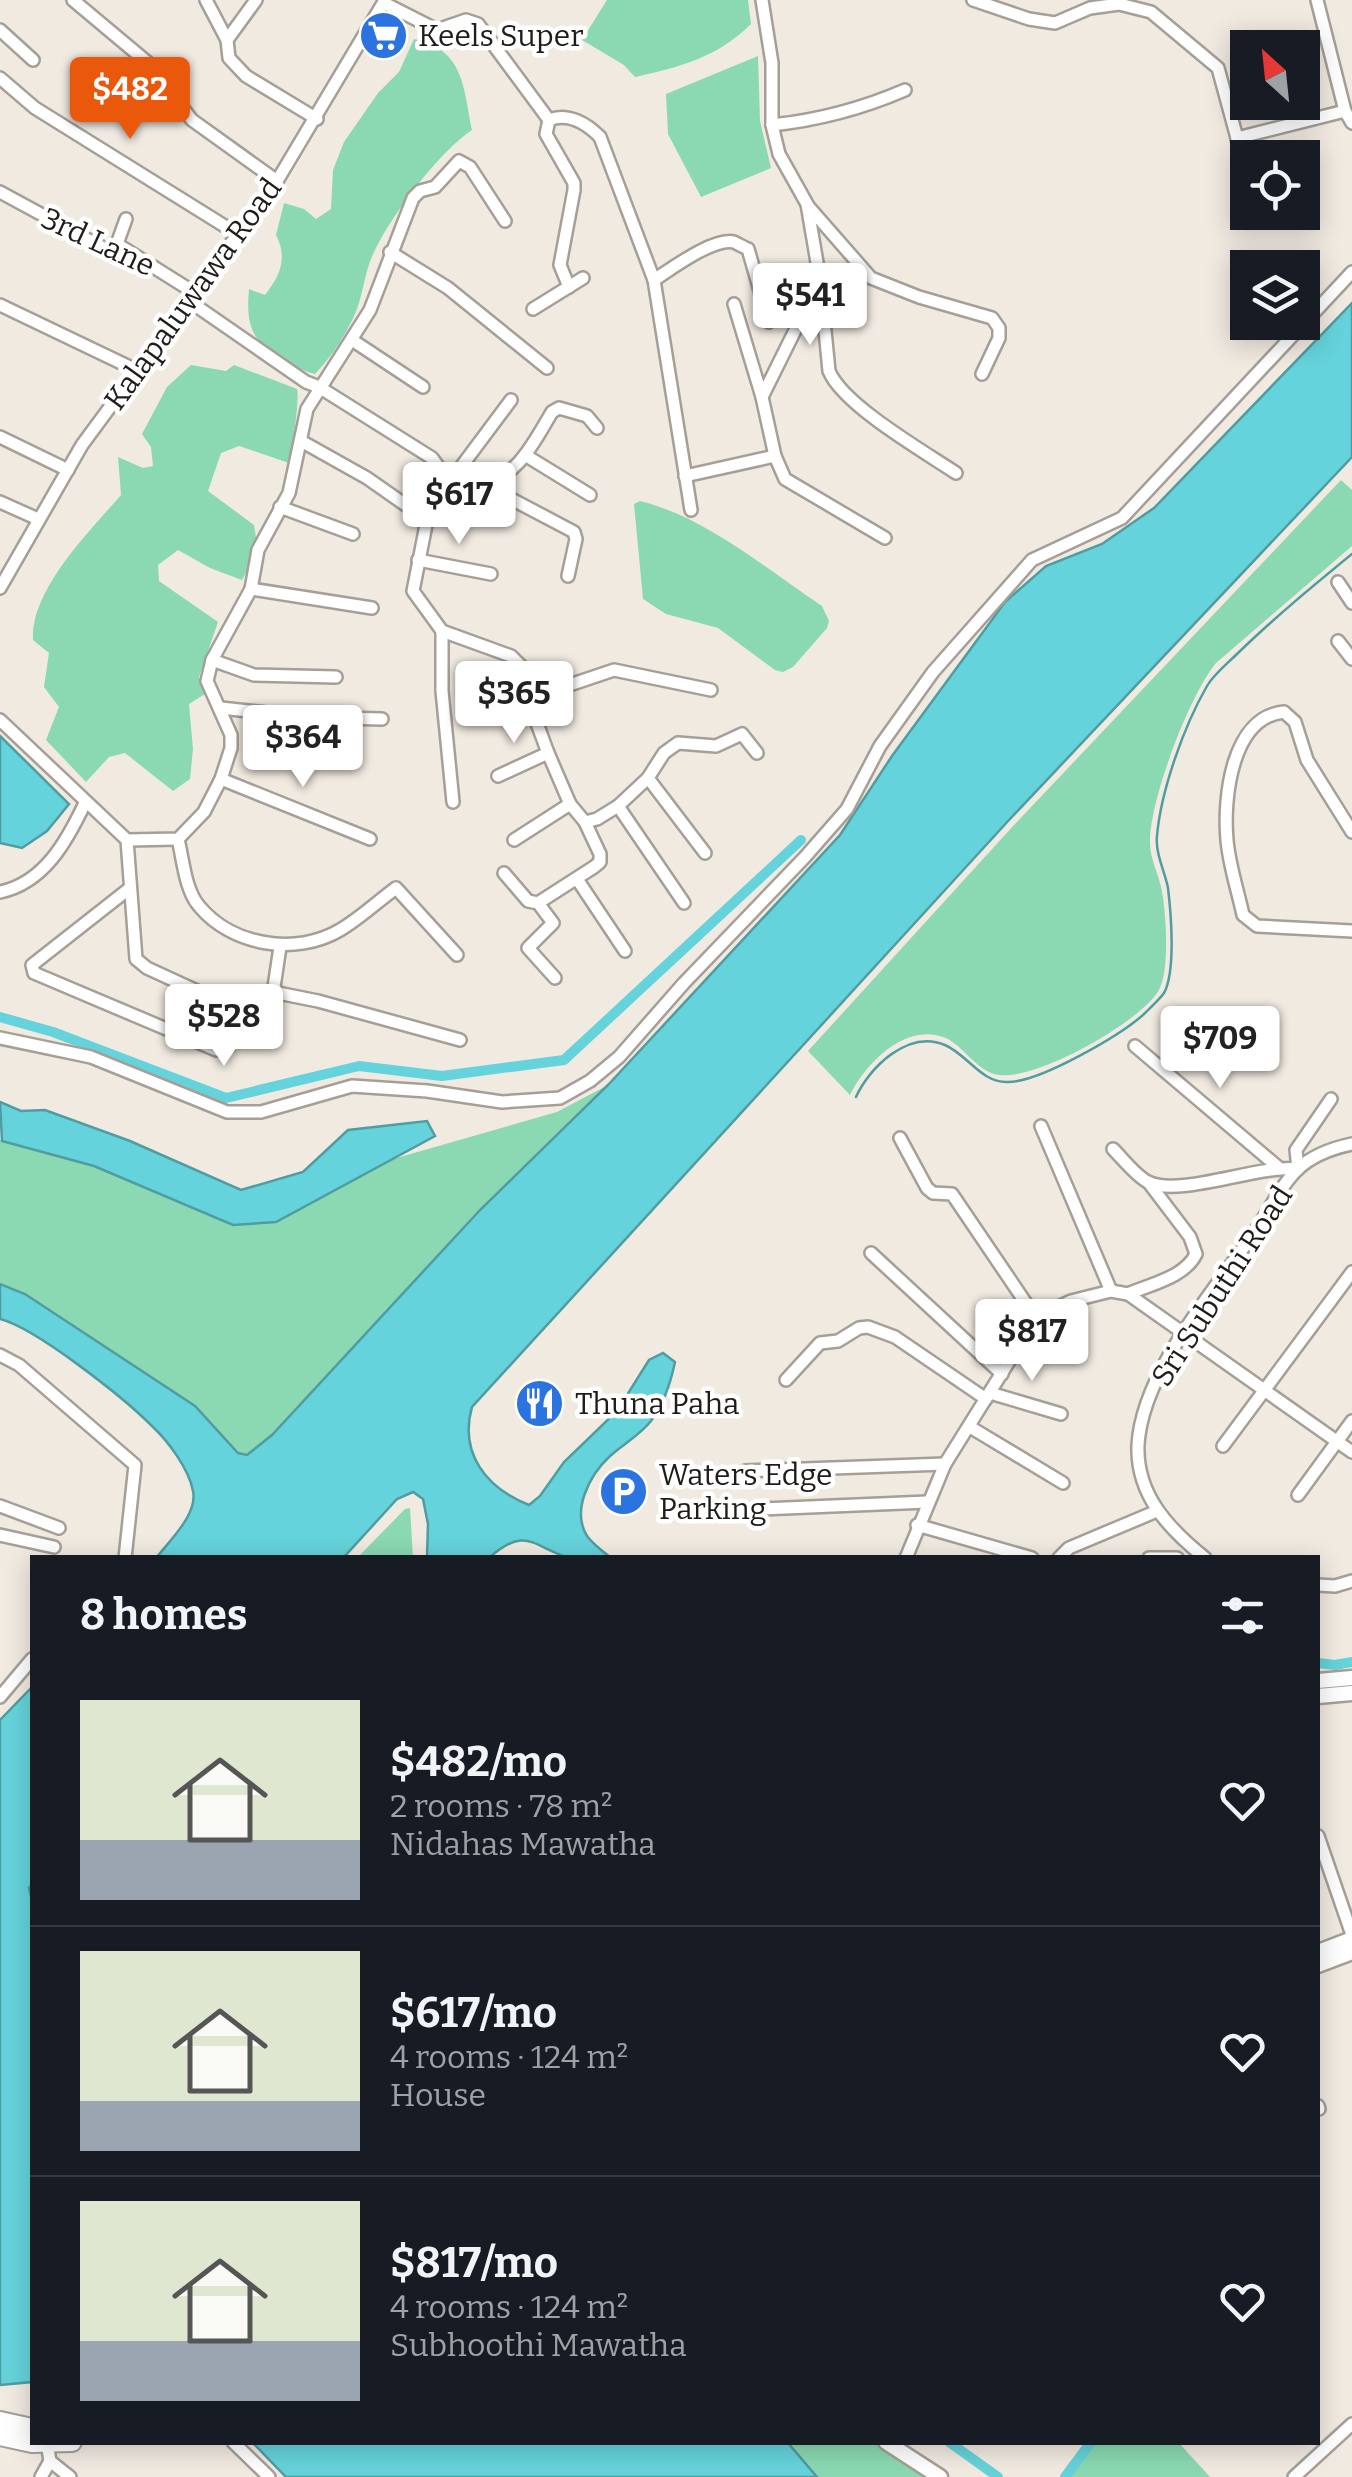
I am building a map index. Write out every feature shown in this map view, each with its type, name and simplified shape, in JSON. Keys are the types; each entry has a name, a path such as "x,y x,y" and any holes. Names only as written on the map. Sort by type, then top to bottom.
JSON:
{"highway":[{"path":"0,2421 30,2428"},
{"path":"0,2436 49,2452"}],"main road":[{"path":"1320,1681 1352,1678"},
{"path":"1320,1696 1352,1693"},
{"path":"1320,1951 1352,1937"},
{"path":"1320,1964 1352,1952"},
{"path":"891,2445 940,2477"}],"street":[{"path":"73,0 148,62 192,120 276,182"},
{"path":"206,0 226,40 229,58 246,76 317,119"},
{"path":"226,40 256,0"},
{"path":"762,0 772,63 772,125 779,154 807,204 871,278 992,318 999,328 999,338 982,374"},
{"path":"1317,0 1345,111 1352,123"},
{"path":"384,1 438,30 466,20 478,24 549,120 546,134 574,182 560,266 568,286"},
{"name":"Kalapaluwawa Road","path":"0,588 5,567 38,520 82,444 276,182 384,1"},
{"path":"979,1 1029,19 1055,23 1090,8 1119,4 1150,12 1218,68 1237,138 1345,111"},
{"path":"0,30 34,60"},
{"path":"0,78 35,108 239,235"},
{"path":"772,125 862,109 905,90"},
{"path":"549,120 572,119 590,127 600,138 654,280 691,510"},
{"path":"126,840 178,840 204,812 221,779 231,735 207,680 212,660 251,589 258,550 289,493 307,409 370,310 413,198 420,191 435,187 459,160 470,167 505,221"},
{"name":"3rd Lane","path":"0,192 107,250 117,244 306,382 432,458 448,477"},
{"path":"807,204 832,381 861,408 956,473"},
{"path":"117,244 126,219"},
{"path":"654,280 692,256 722,242 734,242 748,249 769,322"},
{"path":"390,252 448,288 546,368"},
{"path":"0,1038 91,1056 227,1112 260,1112 352,1086 502,1102 560,1098 590,1082 619,1057 847,809 880,746 922,686 1032,560 1122,518 1352,272"},
{"path":"533,309 583,278"},
{"path":"762,397 820,280"},
{"path":"734,304 762,397 774,456 785,480 886,538"},
{"path":"0,305 138,371"},
{"path":"352,340 423,387"},
{"path":"504,873 528,901 538,903 600,862 585,822 570,804 548,753 528,700 524,668 510,656 442,631 413,591 427,520 448,477 512,400"},
{"path":"481,484 500,481 525,455 552,412 559,408 587,416 597,428"},
{"path":"0,437 68,470"},
{"path":"301,441 368,478 427,520"},
{"path":"525,455 590,495"},
{"path":"685,476 774,456"},
{"path":"448,477 481,484 574,532 568,576"},
{"path":"0,502 38,520"},
{"path":"280,507 353,534"},
{"path":"418,560 491,574"},
{"path":"1338,582 1352,603"},
{"path":"251,589 372,608"},
{"path":"442,631 442,692 453,802"},
{"path":"1338,642 1352,658"},
{"path":"212,660 254,675 336,677"},
{"path":"528,700 614,670 711,690"},
{"path":"221,708 302,717 382,719"},
{"path":"1350,822 1308,760 1295,722 1284,712 1270,713 1252,725 1229,786 1226,840 1243,915 1257,926 1352,931"},
{"path":"0,720 126,840 136,959 236,1009 240,1020 228,1047 216,1050 34,973 32,965 47,950 130,888"},
{"path":"585,822 618,806 648,778 664,754 678,744 716,746 742,734 757,753"},
{"path":"498,776 548,753"},
{"path":"648,778 704,854"},
{"path":"221,779 370,839"},
{"path":"0,892 18,888 50,863 86,803"},
{"path":"514,840 570,804"},
{"path":"618,806 684,903"},
{"path":"178,840 197,904 226,928 280,947 300,946 339,931 396,888 457,956"},
{"path":"577,880 625,951"},
{"path":"538,903 552,924 528,948 556,978"},
{"path":"280,947 274,987 278,993 318,1000 460,1040"},
{"path":"1135,1046 1278,1167"},
{"path":"1149,1183 1215,1182 1278,1167 1298,1169 1296,1150 1330,1100"},
{"path":"1041,1126 1111,1291"},
{"path":"900,1138 927,1188 933,1193 952,1194 1036,1318"},
{"name":"Sri Subuthi Road","path":"1202,1555 1175,1534 1157,1512 1142,1478 1138,1448 1142,1412 1184,1335 1298,1169 1329,1150 1352,1144"},
{"path":"1113,1149 1149,1183 1190,1237 1196,1254 1180,1272 1128,1294"},
{"path":"871,1252 1002,1374"},
{"path":"1223,1446 1352,1272"},
{"path":"907,1555 945,1464 1036,1318 1071,1301 1111,1291 1128,1294 1352,1452"},
{"path":"786,1380 820,1343 838,1342 868,1326 896,1337 988,1396 1062,1414"},
{"path":"0,1354 19,1365 135,1465 125,1555"},
{"path":"1298,1495 1352,1421"},
{"path":"970,1427 1064,1483"},
{"path":"745,1471 945,1464"},
{"path":"695,1512 926,1502"},
{"path":"0,1506 59,1528"},
{"path":"1062,1555 1070,1548 1157,1512"},
{"path":"917,1525 1022,1555"},
{"path":"0,1535 54,1547"},
{"path":"1320,1585 1352,1581"},
{"path":"0,1697 30,1661"},
{"path":"1320,1842 1352,1937"},
{"path":"1299,2473 1352,2424"},
{"path":"236,2445 269,2477"},
{"path":"41,2477 49,2452"},
{"path":"49,2452 70,2477"},
{"path":"1299,2473 1317,2477"}],"green space":[{"path":"607,0 748,0 751,24 725,45 698,59 635,77 624,65 582,40"},
{"path":"414,39 431,44 452,62 463,86 472,130 432,168 393,219 372,257 357,309 344,335 315,374 307,372 279,357 256,336 249,319 249,289 265,295 278,274 282,259 276,235 284,203 304,209 316,219 331,209 333,170 344,142 378,93 399,72"},
{"path":"758,56 760,121 771,168 701,197 668,134 666,94"},
{"path":"191,365 226,371 234,365 297,389 289,463 239,446 221,453 208,491 254,525 258,550 242,580 178,550 158,565 159,581 218,622 199,677 205,694 189,704 193,749 190,779 173,791 125,753 109,757 86,782 46,740 59,707 44,687 49,653 33,640 35,621 41,601 64,562 121,495 118,457 143,468 153,466 151,447 142,434 167,387"},
{"path":"1341,480 1352,490 1352,546 1216,663 1194,699 1173,748 1157,799 1150,840 1166,927 1165,969 1159,990 1108,1034 1057,1061 1011,1075 987,1071 946,1038 916,1035 876,1059 850,1095 808,1051 1014,825"},
{"path":"640,501 712,531 757,561 822,606 829,621 827,628 793,667 783,672 718,628 666,614 643,599 634,504"},
{"path":"608,1085 480,1210 272,1435 246,1455 238,1453 195,1406 17,1290 0,1284 0,1140 94,1166 233,1225 276,1222 386,1161 557,1112"},
{"path":"410,1508 413,1555 360,1555"},
{"path":"790,2445 889,2445 940,2477 817,2477"},
{"path":"1089,2445 1181,2445 1210,2477 1065,2477"}],"water":[{"path":"1352,303 1352,457 1009,820 472,1407 469,1439 479,1467 500,1489 529,1505 564,1462 617,1411 649,1360 663,1353 675,1362 666,1393 651,1421 602,1464 585,1494 583,1526 589,1539 608,1555 562,1555 521,1541 512,1542 493,1555 427,1555 428,1524 423,1499 413,1492 397,1499 346,1555 159,1555 191,1509 193,1491 182,1465 158,1432 101,1382 57,1349 0,1319 0,1284 25,1294 195,1406 238,1453 247,1455 272,1435 480,1210 608,1085 840,835 892,756 1005,602 1046,566 1102,544 1154,508"},
{"path":"0,736 69,804 47,831 22,848 0,843"},
{"path":"0,1102 21,1111 45,1110 130,1141 241,1190 303,1172 348,1130 427,1121 435,1136 276,1222 233,1225 94,1166 2,1141"},
{"path":"30,1689 30,2382 0,2385 0,1720"},
{"path":"255,2445 790,2445 817,2477 286,2477"}],"waterway":[{"path":"371,52 392,16"},
{"path":"856,1097 880,1064 917,1042 945,1045 998,1081 1022,1080 1078,1056 1116,1034 1159,999 1168,983 1172,942 1168,888 1157,836 1169,779 1190,720 1217,673 1352,554"},
{"path":"0,1017 53,1032 226,1098 359,1066 442,1076 564,1060 801,840"},
{"path":"1320,1663 1352,1662"},
{"path":"953,2445 998,2477"},
{"path":"1065,2477 1089,2445"}],"place":[{"name":"Keels Super","path":"383,36"},
{"name":"Thuna Paha","path":"540,1404"},
{"name":"Waters Edge Parking","path":"624,1492"}]}
